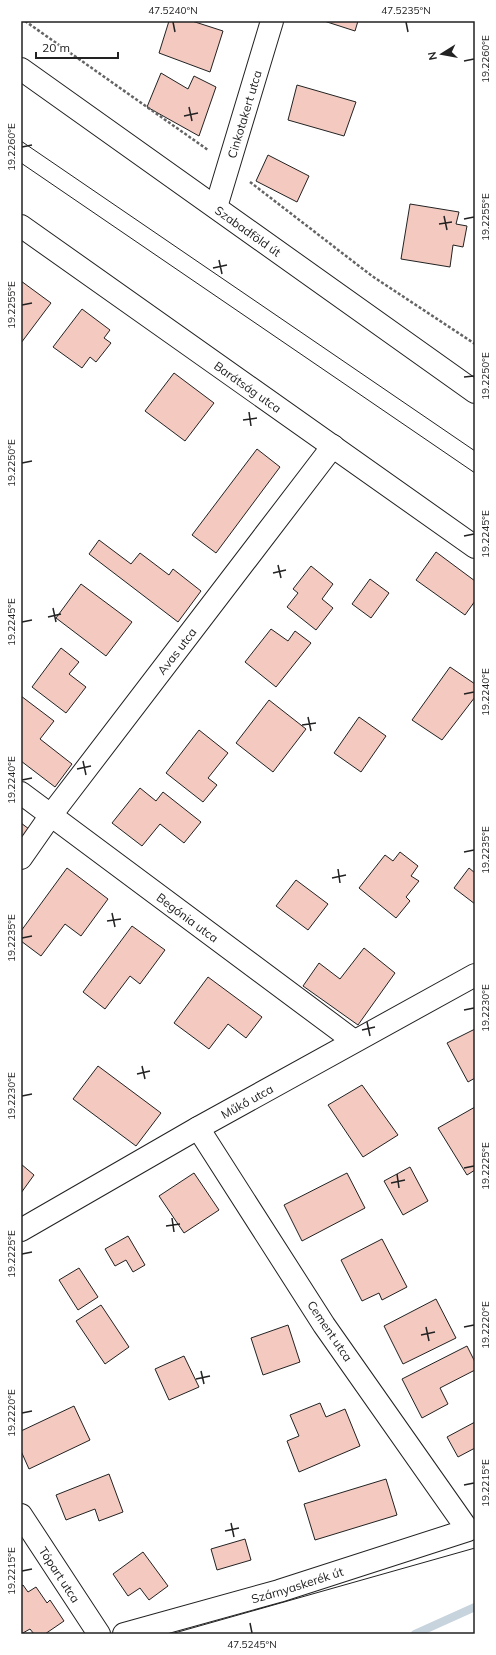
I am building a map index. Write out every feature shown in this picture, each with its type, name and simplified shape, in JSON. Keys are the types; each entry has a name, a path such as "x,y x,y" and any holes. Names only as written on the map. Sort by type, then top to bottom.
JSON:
{"street":[{"name":"Cinkotakert utca","path":"216,207 272,21"},
{"name":"Szabadföld út","path":"21,69 475,392"},
{"name":"Barátság utca","path":"21,226 475,547"},
{"name":"Avas utca","path":"21,858 51,815 333,446"},
{"name":"Begónia utca","path":"21,793 354,1041"},
{"name":"Műkő utca","path":"21,1230 198,1128 475,975"},
{"name":"Cement utca","path":"198,1128 324,1325 468,1530"},
{"name":"Tópart utca","path":"21,1515 99,1634"},
{"name":"Szárnyaskerék út","path":"124,1634 279,1591 468,1530"}],"path":[{"path":"446,325 475,344"}],"building":[{"path":"169,21 192,21 223,31 210,72 159,53"},
{"path":"324,21 358,21 355,31"},
{"path":"161,73 188,89 194,76 216,87 199,136 147,107"},
{"path":"297,85 356,102 344,136 288,120"},
{"path":"268,155 309,176 297,202 256,181"},
{"path":"410,204 459,212 456,224 467,226 463,247 453,245 450,267 401,259"},
{"path":"21,281 51,303 21,343"},
{"path":"82,309 110,330 104,338 111,343 96,362 90,357 82,368 53,347"},
{"path":"174,373 214,403 185,441 145,411"},
{"path":"257,449 280,467 216,553 192,535"},
{"path":"99,540 131,564 140,553 169,575 173,569 201,591 178,622 89,554"},
{"path":"436,552 475,581 475,601 465,615 416,580"},
{"path":"311,566 333,584 322,599 333,608 316,630 287,607 298,593 293,589"},
{"path":"370,579 389,593 371,618 352,604"},
{"path":"81,584 132,622 106,656 56,618"},
{"path":"271,629 288,641 295,631 311,643 276,687 245,662"},
{"path":"61,648 79,662 69,674 86,687 66,713 32,687"},
{"path":"450,667 475,684 475,697 442,740 412,720"},
{"path":"21,696 54,721 40,739 72,764 55,787 21,761"},
{"path":"269,700 306,729 273,772 236,743"},
{"path":"359,717 386,736 361,772 334,753"},
{"path":"199,730 228,753 208,778 217,785 203,802 166,773"},
{"path":"140,788 156,801 163,792 201,822 184,843 160,824 142,846 112,823"},
{"path":"21,823 29,829 21,840"},
{"path":"400,852 418,866 411,876 419,881 406,897 410,901 396,918 359,888 385,855 393,861"},
{"path":"67,868 108,899 81,936 65,924 41,956 21,941 21,931"},
{"path":"469,868 475,873 475,904 454,888"},
{"path":"296,880 328,904 308,930 276,906"},
{"path":"132,926 165,950 140,984 130,976 105,1009 83,992"},
{"path":"364,948 395,973 358,1025 303,986 319,963 340,979"},
{"path":"208,977 262,1017 246,1038 228,1024 209,1049 174,1023"},
{"path":"475,1029 475,1078 468,1082 447,1043"},
{"path":"98,1066 161,1113 136,1146 73,1099"},
{"path":"362,1085 398,1135 363,1157 328,1105"},
{"path":"475,1107 475,1170 467,1175 438,1128"},
{"path":"21,1164 34,1175 21,1193"},
{"path":"410,1167 428,1201 403,1215 384,1181"},
{"path":"194,1173 219,1210 184,1233 159,1196"},
{"path":"347,1173 365,1208 302,1241 284,1205"},
{"path":"128,1236 145,1265 133,1272 126,1260 115,1266 105,1249"},
{"path":"382,1239 407,1287 382,1300 379,1293 362,1301 341,1260"},
{"path":"79,1268 98,1297 78,1310 59,1280"},
{"path":"436,1299 456,1338 403,1364 384,1326"},
{"path":"101,1305 129,1347 105,1364 76,1321"},
{"path":"288,1325 300,1362 263,1375 251,1338"},
{"path":"467,1346 475,1362 475,1370 440,1388 448,1404 422,1418 402,1379"},
{"path":"184,1356 199,1387 169,1400 155,1369"},
{"path":"320,1403 326,1417 345,1409 360,1446 299,1472 287,1441 299,1436 290,1415"},
{"path":"74,1406 90,1440 29,1469 21,1451 21,1431"},
{"path":"475,1422 475,1448 458,1457 447,1437"},
{"path":"109,1474 123,1512 99,1521 95,1509 66,1520 56,1495"},
{"path":"386,1479 397,1515 315,1540 304,1504"},
{"path":"245,1539 251,1560 217,1570 211,1549"},
{"path":"143,1552 168,1586 149,1600 140,1588 128,1596 113,1574"},
{"path":"23,1585 28,1592 36,1587 47,1603 50,1600 64,1621 45,1634 34,1634 30,1629 21,1634 21,1586"}],"waterway":[{"path":"415,1634 475,1607"}],"tram line":[{"path":"21,141 475,451"},
{"path":"21,163 475,473"},
{"path":"171,1634 475,1548"}]}
